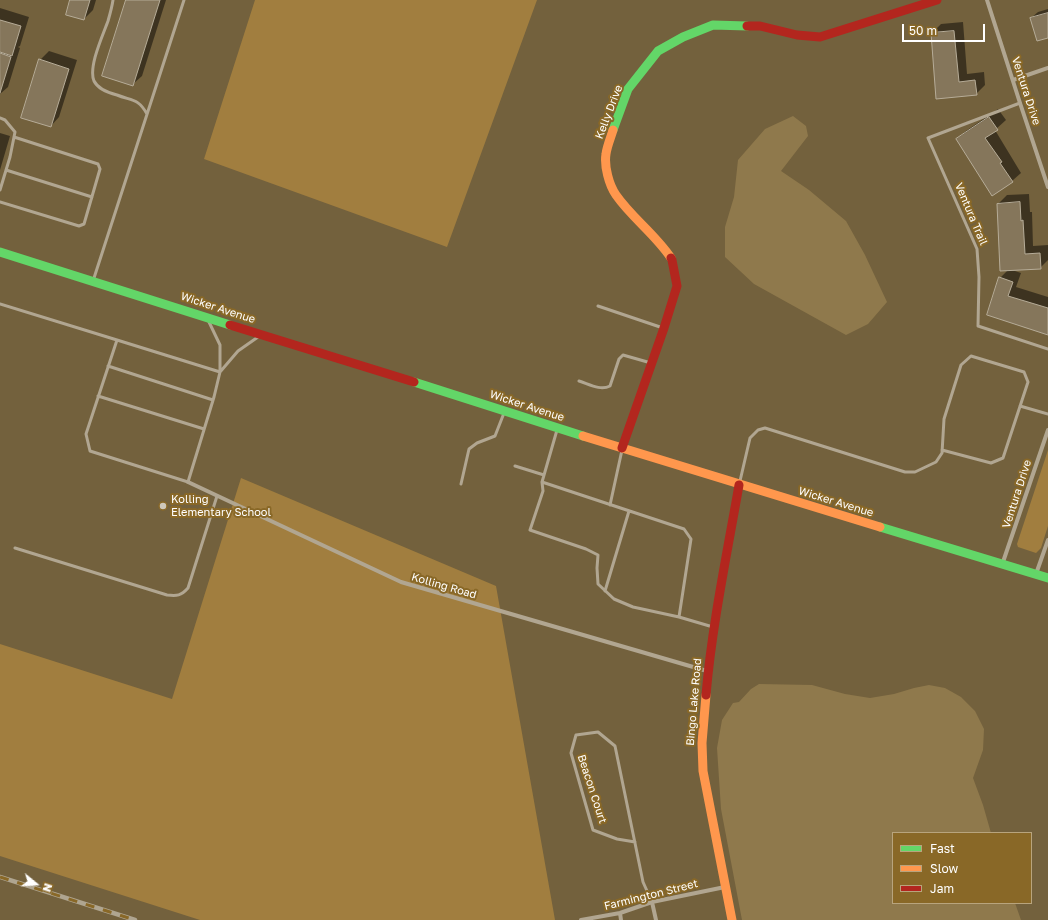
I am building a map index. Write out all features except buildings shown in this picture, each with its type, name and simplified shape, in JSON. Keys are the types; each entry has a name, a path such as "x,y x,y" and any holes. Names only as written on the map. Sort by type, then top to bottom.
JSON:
{"main road":[{"name":"Kelly Drive","path":"622,448 677,286 672,260 663,246 615,194 607,174 606,154 628,89 658,51 683,37 713,25 760,26 797,35 820,37 937,0"},
{"name":"Wicker Avenue","path":"0,252 739,485 1048,578"},
{"name":"Bingo Lake Road","path":"732,920 703,771 702,743 708,671 714,628 739,485"}],"street":[{"name":"Ventura Drive","path":"988,0 1048,188"},
{"path":"1013,80 1048,68"},
{"name":"Ventura Drive","path":"1003,564 1048,430"},
{"name":"Kolling Road","path":"188,482 401,582 708,671"},
{"path":"1036,574 1048,540"},
{"name":"Farmington Street","path":"581,920 620,913 652,902 726,887"},
{"name":"Beacon Court","path":"652,902 656,920"},
{"path":"620,913 621,920"}],"lane":[{"path":"113,0 108,20 94,58 94,81 102,90 138,102 143,106 147,114"},
{"path":"93,281 184,0"},
{"name":"Ventura Trail","path":"1020,103 928,138 977,249 979,277 978,326 1048,349"},
{"path":"0,118 5,120 15,132 10,157 0,190"},
{"path":"0,202 79,226 84,224 100,169 98,164 14,137"},
{"path":"6,170 92,197"},
{"path":"0,304 220,372"},
{"path":"598,306 664,328"},
{"path":"116,340 86,434 90,451 188,482 220,372 220,345 207,317"},
{"path":"220,372 238,351 262,335"},
{"path":"579,381 601,388 607,388 610,386 619,359 623,355 652,363"},
{"path":"739,485 750,438 758,430 765,428 905,472 915,472 936,462 942,452 942,450 944,419 961,365 971,356 1024,372 1028,382 1003,458 991,463 942,450"},
{"path":"108,366 213,400"},
{"path":"98,396 204,429"},
{"path":"1020,406 1048,414"},
{"path":"461,484 469,449 477,443 495,436 505,411"},
{"path":"558,428 542,482 543,491 530,530 586,549 598,555 598,584 614,599 633,607 679,617 714,628"},
{"path":"610,505 622,448"},
{"path":"515,466 544,475"},
{"path":"542,482 684,529 691,539 679,617"},
{"path":"14,548 167,595 176,596 183,594 188,588 217,496"},
{"path":"605,591 630,511"},
{"name":"Beacon Court","path":"635,842 617,839 593,830 571,753 576,735 598,732 615,746 635,842 643,882 652,902"}],"shaded area":[{"path":"255,0 537,0 447,247 204,159"},
{"path":"793,116 806,126 808,136 781,171 809,190 846,221 865,255 887,302 868,324 846,335 754,284 725,257 725,227 734,197 738,160 765,129"},
{"path":"1048,450 1048,526 1041,548 1036,553 1018,547 1017,544"},
{"path":"241,478 496,586 555,920 200,920 0,856 0,644 172,699"},
{"path":"759,684 812,685 845,694 870,698 894,694 929,685 945,688 961,697 975,711 984,729 983,750 973,778 991,832 892,832 892,904 1015,904 1021,920 742,920 721,809 717,748 722,720 733,703 739,702 751,689"}],"railway":[{"path":"0,877 135,920"}],"traffic: fast":[{"path":"613,130 628,89 658,51 683,37 713,25 747,26"},
{"path":"0,252 230,325"},
{"path":"414,382 583,436"},
{"path":"880,527 1048,578"}],"traffic: slow":[{"path":"613,130 607,148 606,159 606,170 611,186 622,203 658,241 671,258"},
{"path":"583,436 880,527"},
{"path":"706,695 702,743 703,771 732,920"}],"traffic: jam":[{"path":"747,26 760,26 797,35 820,37 937,0"},
{"path":"622,448 677,286 671,258"},
{"path":"230,325 414,382"},
{"path":"706,695 716,616 739,485"}],"place":[{"name":"Kolling Elementary School","path":"163,506"}]}
